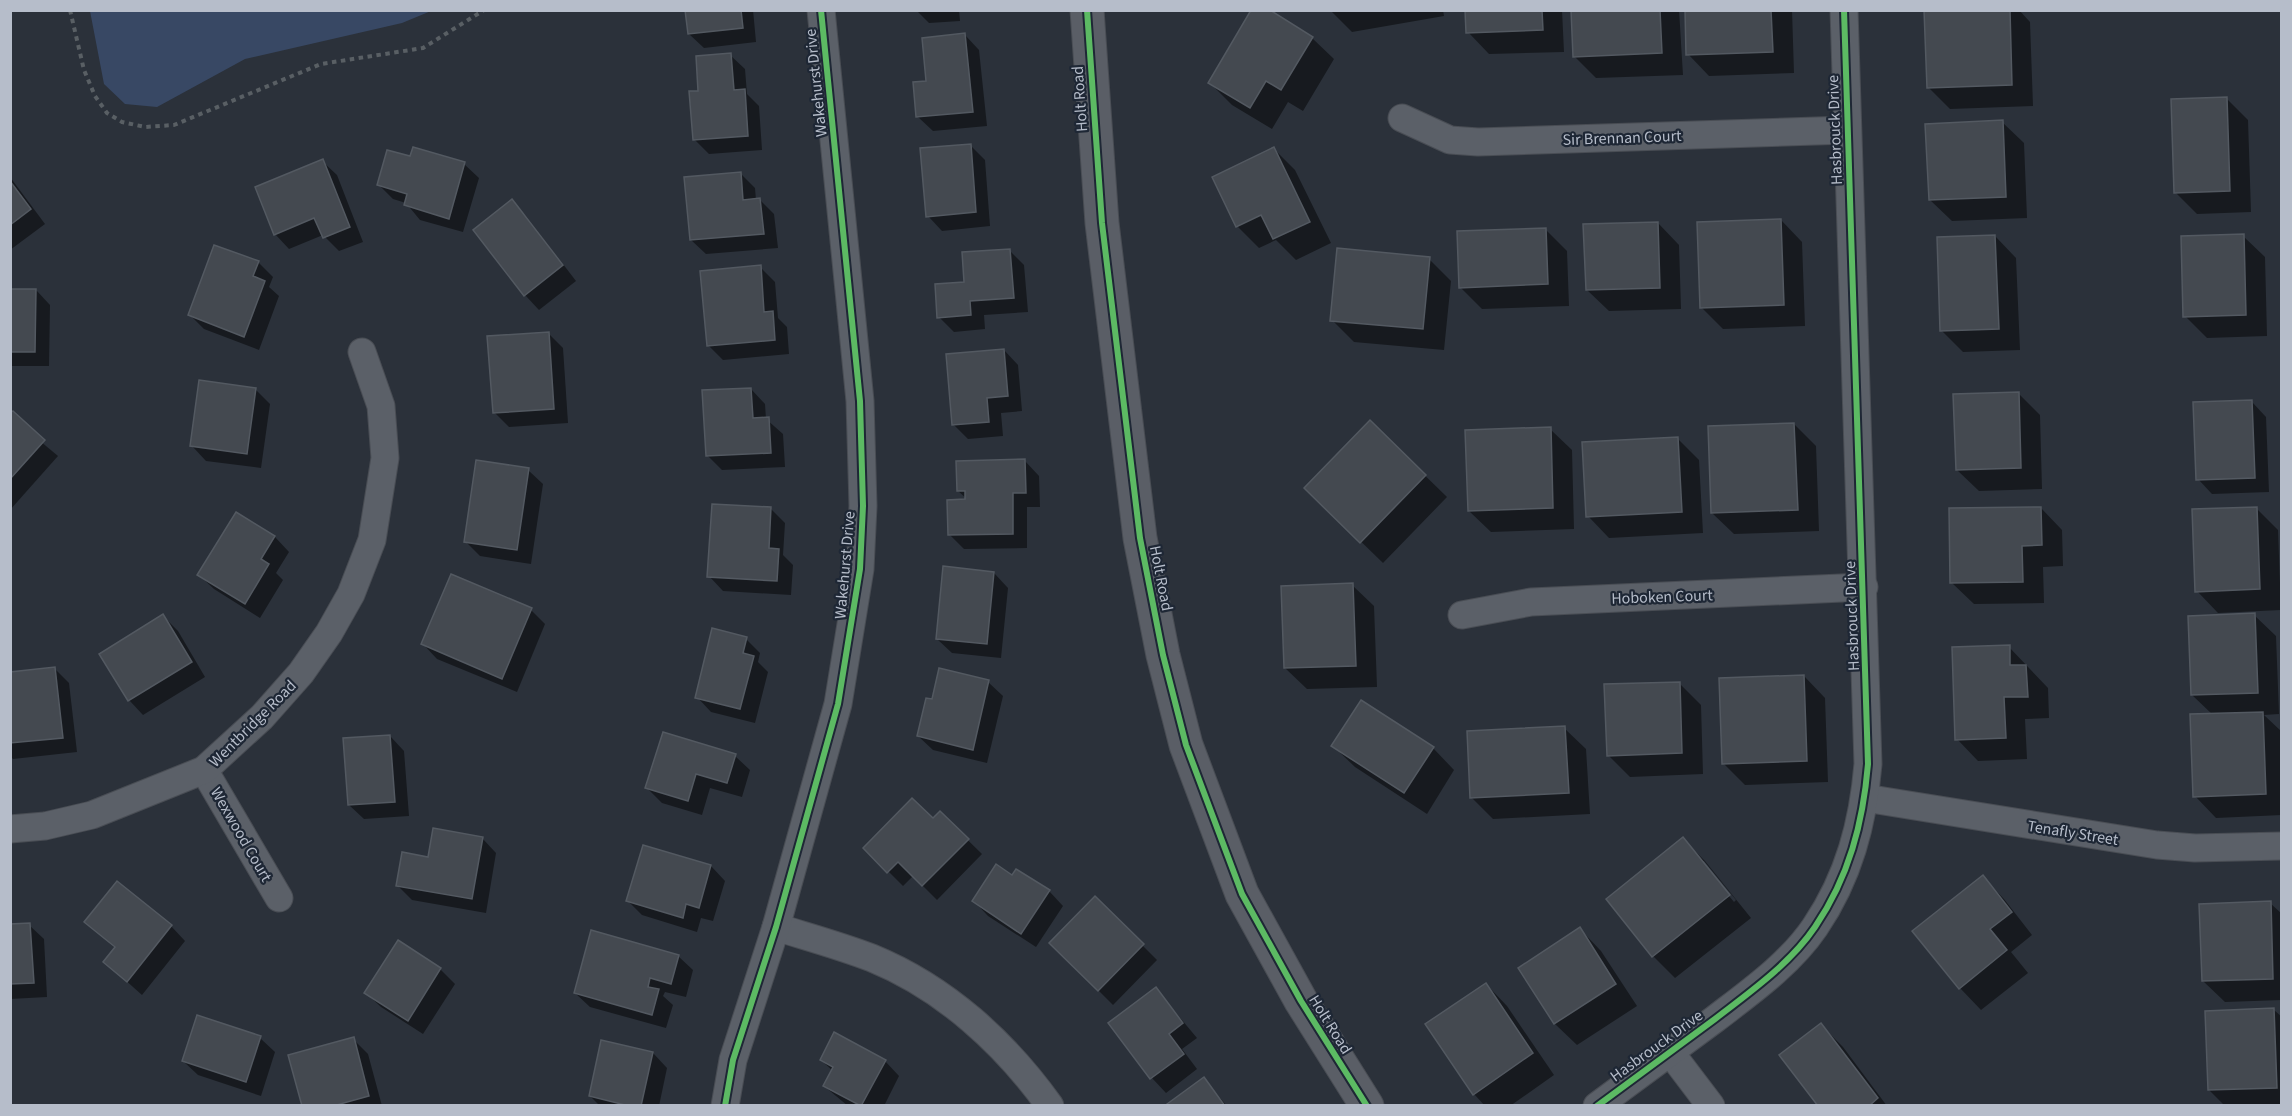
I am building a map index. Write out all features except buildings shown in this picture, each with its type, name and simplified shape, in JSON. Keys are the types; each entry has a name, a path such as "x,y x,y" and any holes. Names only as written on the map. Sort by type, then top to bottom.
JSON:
{"street":[{"name":"Wakehurst Drive","path":"725,1106 733,1060 776,927 838,704 860,569 863,506 860,401 822,10"},
{"name":"Holt Road","path":"1087,10 1102,223 1140,538 1163,655 1186,745 1242,894 1301,1001 1367,1106"},
{"name":"Hasbrouck Drive","path":"1597,1106 1755,988 1792,954 1815,928 1839,885 1855,846 1865,798 1868,764 1844,10"},
{"name":"Sir Brennan Court","path":"1402,118 1450,140 1478,142 1847,130"},
{"name":"Wentbridge Road","path":"10,829 45,826 92,815 204,770 262,717 301,673 329,633 351,594 372,540 385,458 381,406 362,352"},
{"name":"Hoboken Court","path":"1462,615 1531,602 1864,587"},
{"name":"Wexwood Court","path":"204,770 279,898"},
{"name":"Tenafly Street","path":"1865,798 2157,845 2194,848 2282,846"},
{"path":"776,927 873,958 939,995 979,1025 1023,1068 1050,1106"},
{"path":"1670,1053 1711,1106"}],"path":[{"path":"70,10 84,70 95,96 107,113 122,122 145,127 174,125 264,85 321,64 423,48 484,10"}],"water":[{"path":"90,10 431,11 402,23 245,59 157,107 125,104 104,84"}],"cycle path":[{"path":"725,1106 733,1060 776,927 838,704 860,569 863,506 860,401 821,10"},
{"path":"1087,10 1102,223 1140,538 1163,655 1186,745 1242,894 1301,1001 1367,1106"},
{"path":"1597,1106 1715,1019 1769,977 1794,953 1815,927 1837,889 1858,828 1868,764 1844,10"}]}
